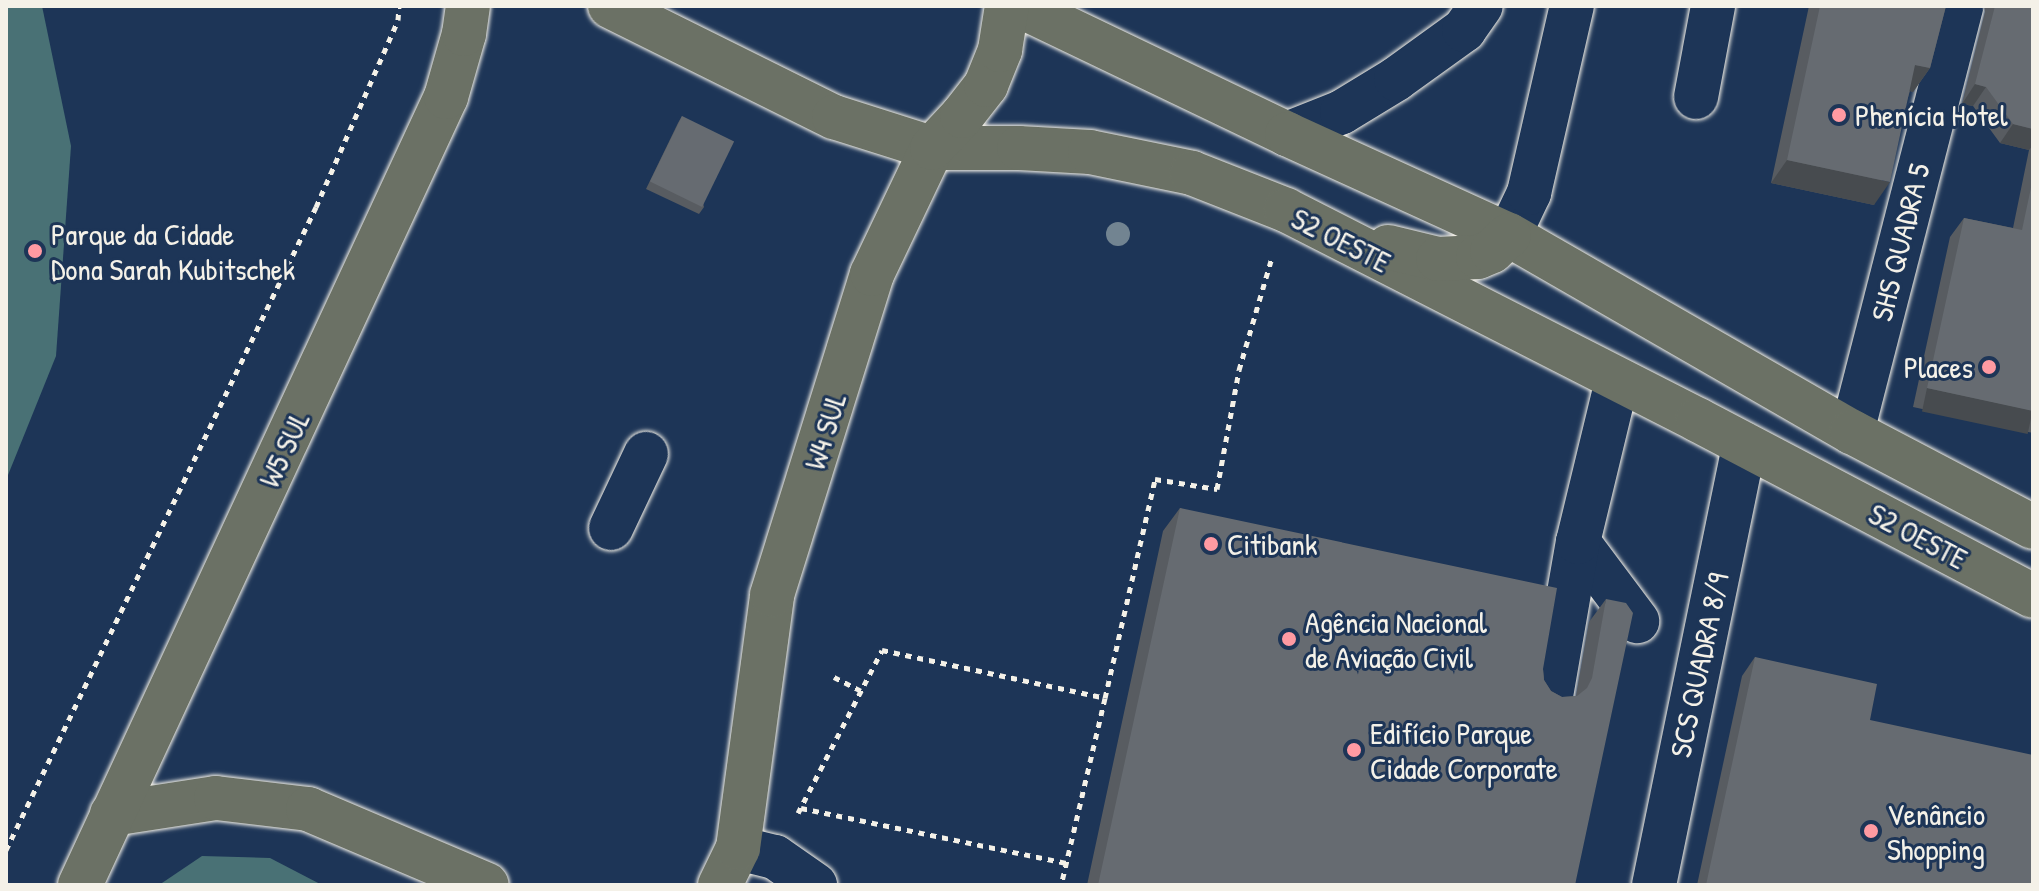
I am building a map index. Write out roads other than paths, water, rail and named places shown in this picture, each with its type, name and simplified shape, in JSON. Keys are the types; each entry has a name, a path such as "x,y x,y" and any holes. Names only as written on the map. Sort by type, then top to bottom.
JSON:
{"main road":[{"name":"W5 SUL","path":"80,885 446,97 464,34 468,6"},
{"name":"S2 OESTE","path":"610,6 834,117 932,148 1090,152 1192,173 1286,210 2033,596"},
{"name":"W4 SUL","path":"744,863 772,595 872,274 932,148 986,85 1000,50 1007,6"},
{"name":"S2 OESTE","path":"1020,6 1287,134 1509,235 1852,432 2033,527"},
{"path":"1338,238 1438,259 1462,259 1492,251 1509,235"},
{"path":"112,814 216,798 308,809 487,885"}],"street":[{"path":"1287,134 1342,112 1396,79 1464,30 1481,6"},
{"path":"1509,235 1529,193 1572,6"},
{"path":"1696,97 1713,6"},
{"name":"SHS QUADRA 5","path":"1852,432 1961,6"},
{"path":"1551,696 1578,542 1617,381"},
{"name":"SCS QUADRA 8/9","path":"1654,885 1744,445"},
{"path":"611,528 646,454"},
{"path":"1578,542 1637,621"},
{"path":"744,863 815,885"}],"place":[{"name":"Phenícia Hotel","path":"1839,115"},
{"name":"Parque da Cidade Dona Sarah Kubitschek","path":"35,251"},
{"name":"Places","path":"1989,367"},
{"name":"Citibank","path":"1211,544"},
{"name":"Agência Nacional de Aviação Civil","path":"1289,639"},
{"name":"Edifício Parque Cidade Corporate","path":"1354,750"},
{"name":"Venâncio Shopping","path":"1871,831"}]}
